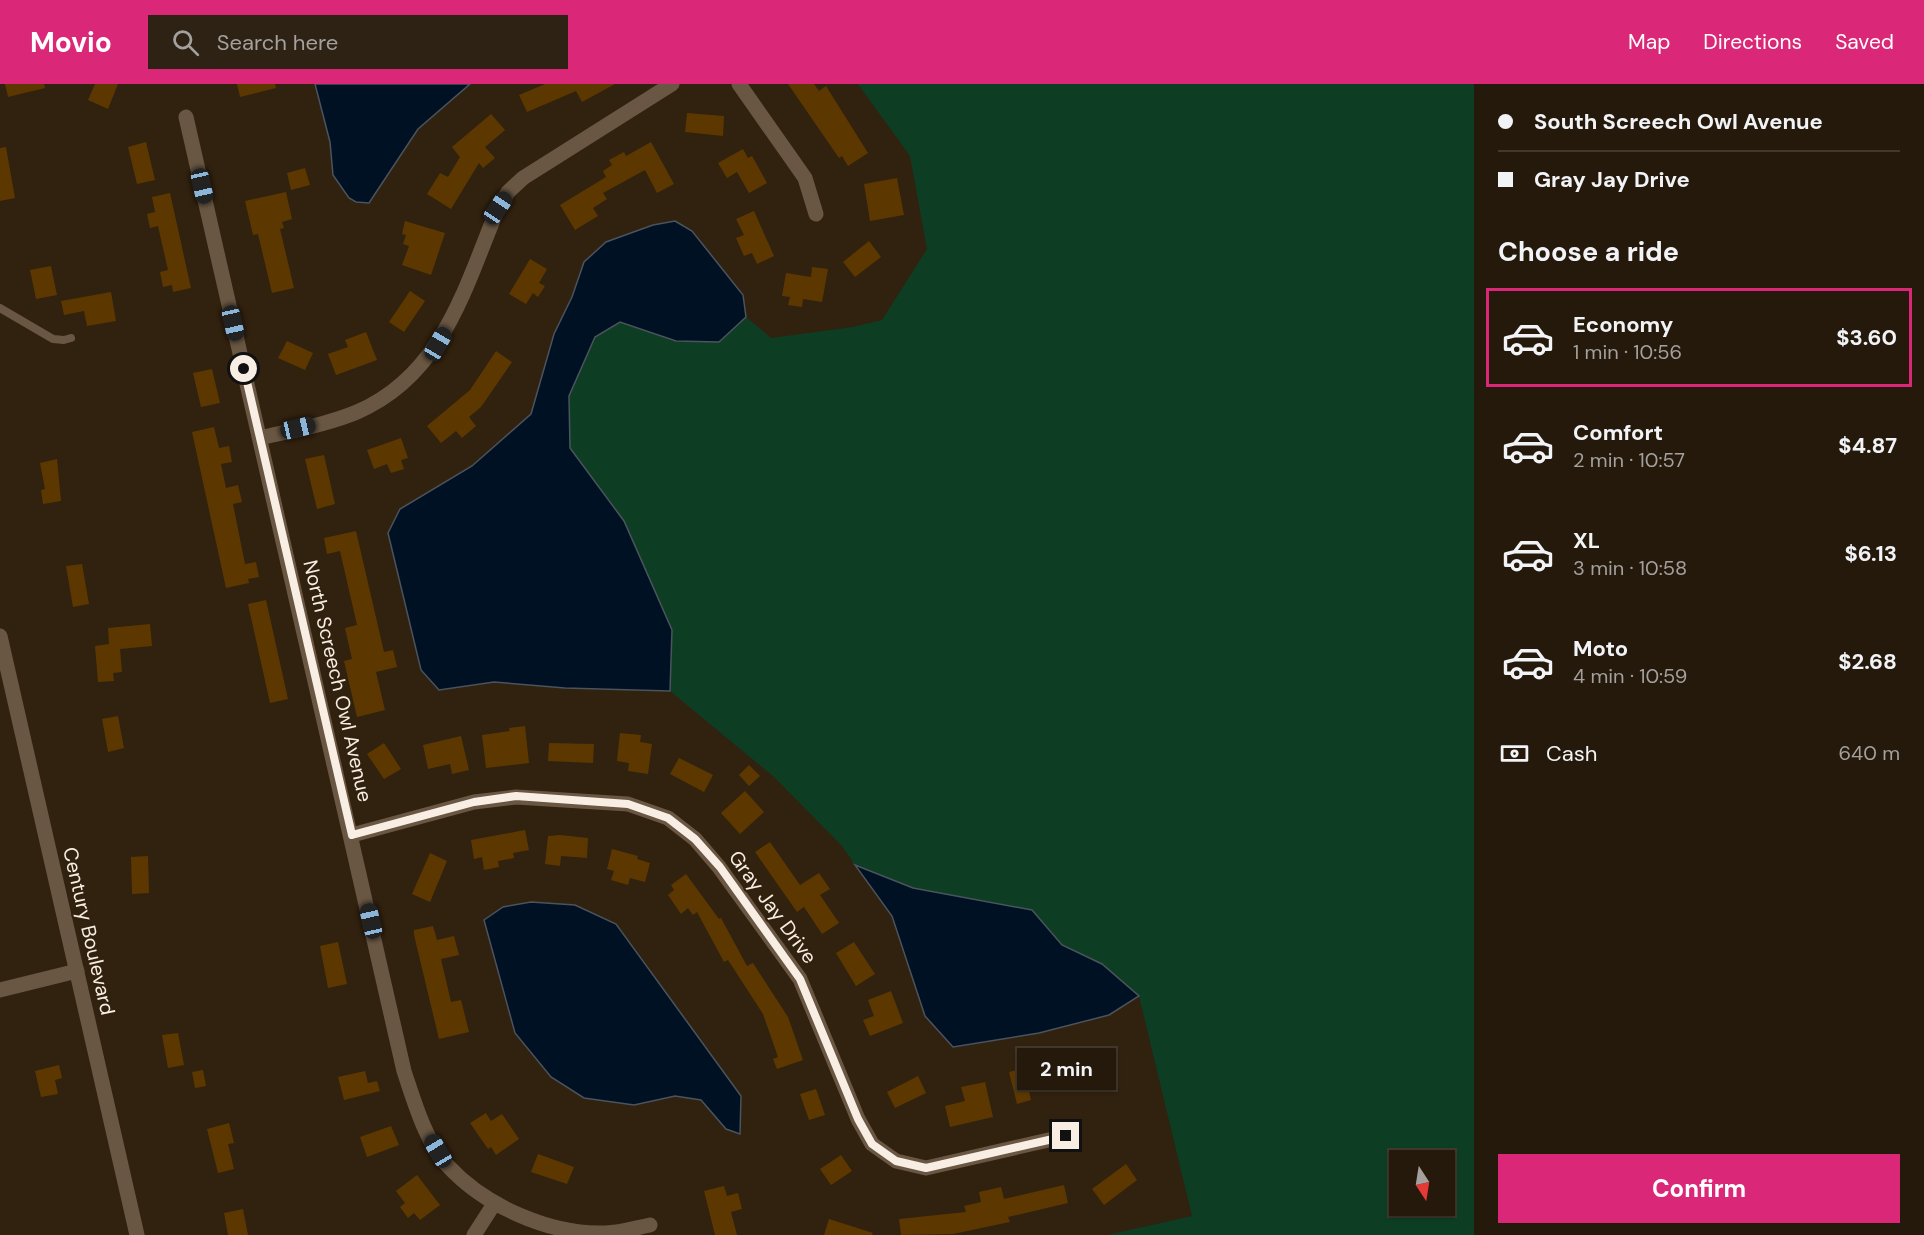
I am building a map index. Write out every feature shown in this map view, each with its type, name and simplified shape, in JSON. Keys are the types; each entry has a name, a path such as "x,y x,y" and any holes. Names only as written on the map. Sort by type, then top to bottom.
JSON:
{"street":[{"path":"260,438 334,420 358,411 403,383 438,344 451,321 498,208 508,192 523,178 672,84"},
{"path":"739,84 805,177 816,214"},
{"name":"North Screech Owl Avenue","path":"186,117 352,835 404,1071 421,1122 447,1166 494,1204 537,1223 570,1230 605,1233 650,1225"},
{"name":"Century Boulevard","path":"0,636 137,1235"},
{"name":"Gray Jay Drive","path":"352,835 474,802 516,796 628,804 668,818 695,839 720,867 800,979 858,1119 872,1144 896,1161 926,1168 1066,1136"},
{"path":"0,990 77,971"},
{"path":"474,1235 494,1204"}],"lane":[{"path":"0,308 53,339 71,338"}],"green space":[{"path":"858,84 1474,84 1474,1235 1107,1235 1192,1216 1139,996 1102,964 1062,945 1032,910 913,888 855,865 842,846 774,777 670,691 672,630 624,521 570,448 569,396 595,337 620,321 676,341 719,342 746,317 771,338 853,327 882,320 927,249 910,156"}],"water":[{"path":"315,84 470,84 418,129 369,203 356,202 349,198 333,175 330,142"},
{"path":"675,221 692,231 743,295 746,317 719,342 676,341 620,322 595,337 569,396 570,448 624,521 672,630 670,691 565,688 494,682 439,690 421,670 388,533 400,509 472,466 531,414 554,334 572,297 584,262 606,242 653,225"},
{"path":"855,865 913,888 1032,910 1062,945 1102,964 1139,996 1109,1015 1039,1033 953,1047 925,1016 892,916"},
{"path":"531,902 575,905 616,924 741,1096 740,1134 726,1129 701,1100 675,1096 634,1105 584,1098 551,1077 515,1033 484,920 503,907"}],"building":[{"path":"5,84 44,84 45,88 8,97"},
{"path":"95,84 118,84 108,109 88,100"},
{"path":"237,84 275,84 276,88 240,97"},
{"path":"545,84 615,84 582,102 576,91 527,112 519,95"},
{"path":"788,84 814,84 819,91 826,86 868,153 848,166 842,156 839,158"},
{"path":"687,113 724,116 723,136 685,132"},
{"path":"491,114 505,130 485,147 495,158 483,168 479,163 451,209 427,194 440,173 448,177 460,157 452,147"},
{"path":"146,142 155,180 137,184 128,147"},
{"path":"651,142 674,184 657,193 645,170 603,193 607,199 593,208 598,216 575,230 560,205 606,177 603,171 612,165 609,160 624,152 626,156"},
{"path":"6,147 15,198 0,201 0,148"},
{"path":"743,149 748,158 752,156 767,183 749,193 737,172 727,178 718,163"},
{"path":"305,168 310,185 291,190 287,173"},
{"path":"897,178 904,215 870,221 864,184"},
{"path":"286,192 292,219 282,222 284,228 280,229 294,288 272,293 258,234 253,235 245,201"},
{"path":"170,193 191,288 173,292 172,285 163,287 160,272 168,270 158,226 150,228 147,214 155,212 152,197"},
{"path":"754,211 774,256 757,264 752,253 744,256 736,238 744,235 736,219"},
{"path":"405,221 445,233 431,275 402,265 409,246 403,244 406,235 402,234"},
{"path":"869,241 881,257 855,277 843,262"},
{"path":"530,259 547,269 539,283 545,286 538,297 533,293 526,304 509,294"},
{"path":"51,266 57,295 36,299 30,270"},
{"path":"812,267 828,269 822,302 803,299 802,307 788,305 790,297 782,296 786,273 811,277"},
{"path":"410,291 425,301 404,332 389,322"},
{"path":"111,292 116,321 87,326 84,311 64,315 61,301"},
{"path":"366,332 377,360 336,375 328,354 348,347 345,340"},
{"path":"287,341 313,353 305,370 278,358"},
{"path":"496,351 512,362 481,407 469,417 476,426 462,438 456,431 441,443 427,426 470,390"},
{"path":"212,369 220,403 201,407 193,373"},
{"path":"214,427 219,448 229,446 232,462 221,464 226,488 238,485 242,502 233,504 245,564 256,562 259,577 248,579 249,583 226,588 192,432"},
{"path":"401,438 408,458 401,460 404,469 391,473 387,464 374,469 367,450"},
{"path":"324,455 335,504 317,509 305,459"},
{"path":"57,459 61,501 43,504 41,490 45,489 40,463"},
{"path":"356,531 384,652 393,650 397,667 376,672 385,710 357,717 344,661 352,659 345,628 357,625 340,551 327,554 324,538"},
{"path":"82,564 89,604 73,607 66,566"},
{"path":"266,600 288,699 270,703 248,604"},
{"path":"150,624 152,646 120,649 122,672 113,673 114,681 98,682 95,646 109,644 108,628"},
{"path":"118,716 124,748 108,752 102,719"},
{"path":"525,726 529,763 486,768 482,735 510,731 509,728"},
{"path":"620,733 641,735 640,742 652,744 648,774 628,771 629,763 617,761"},
{"path":"461,736 469,770 452,774 450,764 428,769 423,745"},
{"path":"384,743 401,769 384,779 367,754"},
{"path":"549,743 594,744 593,763 548,761"},
{"path":"679,758 713,775 704,792 670,774"},
{"path":"749,765 760,776 749,786 739,775"},
{"path":"745,791 764,812 740,834 721,813"},
{"path":"525,830 529,850 513,853 514,858 498,861 499,867 484,870 482,857 474,859 471,840"},
{"path":"548,836 588,838 587,858 561,856 560,866 545,864"},
{"path":"770,842 800,885 819,873 830,889 820,895 839,923 822,934 804,907 797,912 755,852"},
{"path":"612,849 638,856 637,859 650,863 645,882 630,878 628,885 611,880 614,871 607,869"},
{"path":"430,853 447,861 430,902 412,894"},
{"path":"148,856 149,893 132,894 131,857"},
{"path":"686,874 719,919 721,918 747,966 753,963 788,1017 803,1060 777,1069 773,1059 778,1057 763,1014 728,960 724,962 697,912 693,915 688,908 681,914 668,895 674,890 671,885"},
{"path":"433,926 437,940 454,936 459,955 441,959 451,1002 461,1000 469,1032 439,1039 414,935 414,930"},
{"path":"338,942 347,984 328,988 320,946"},
{"path":"854,942 875,974 856,986 836,953"},
{"path":"891,991 903,1023 870,1036 863,1020 874,1016 868,1000"},
{"path":"178,1033 184,1065 168,1068 162,1035"},
{"path":"1050,1062 1054,1082 1028,1087 1031,1100 1017,1104 1009,1072"},
{"path":"59,1065 62,1078 55,1080 58,1094 41,1097 35,1071"},
{"path":"203,1070 206,1086 195,1088 192,1072"},
{"path":"365,1071 368,1083 377,1081 380,1091 344,1100 338,1077"},
{"path":"918,1076 926,1093 895,1108 887,1092"},
{"path":"985,1082 993,1117 950,1127 945,1106 965,1101 961,1087"},
{"path":"816,1089 825,1115 809,1120 800,1094"},
{"path":"486,1113 491,1121 502,1114 519,1139 496,1155 491,1147 488,1149 470,1123"},
{"path":"229,1123 234,1143 228,1144 234,1169 218,1173 207,1129"},
{"path":"391,1126 399,1145 367,1157 360,1137"},
{"path":"538,1154 574,1167 567,1184 531,1172"},
{"path":"841,1155 852,1171 831,1185 820,1169"},
{"path":"1126,1164 1137,1180 1104,1205 1092,1189"},
{"path":"417,1175 440,1205 420,1220 414,1213 408,1218 400,1207 405,1203 396,1191"},
{"path":"1064,1185 1068,1203 1008,1217 1010,1222 953,1234 901,1235 899,1219 966,1212 964,1206 981,1202 979,1192 1001,1187 1004,1199"},
{"path":"724,1186 727,1196 738,1193 742,1209 731,1212 737,1235 715,1235 704,1191"},
{"path":"243,1209 248,1235 228,1235 224,1213"},
{"path":"829,1219 873,1233 872,1235 824,1235"}],"route":[{"path":"244,369 352,835 474,802 516,796 628,804 668,818 695,839 720,867 800,979 858,1119 872,1144 896,1161 926,1168 1066,1136"}]}
